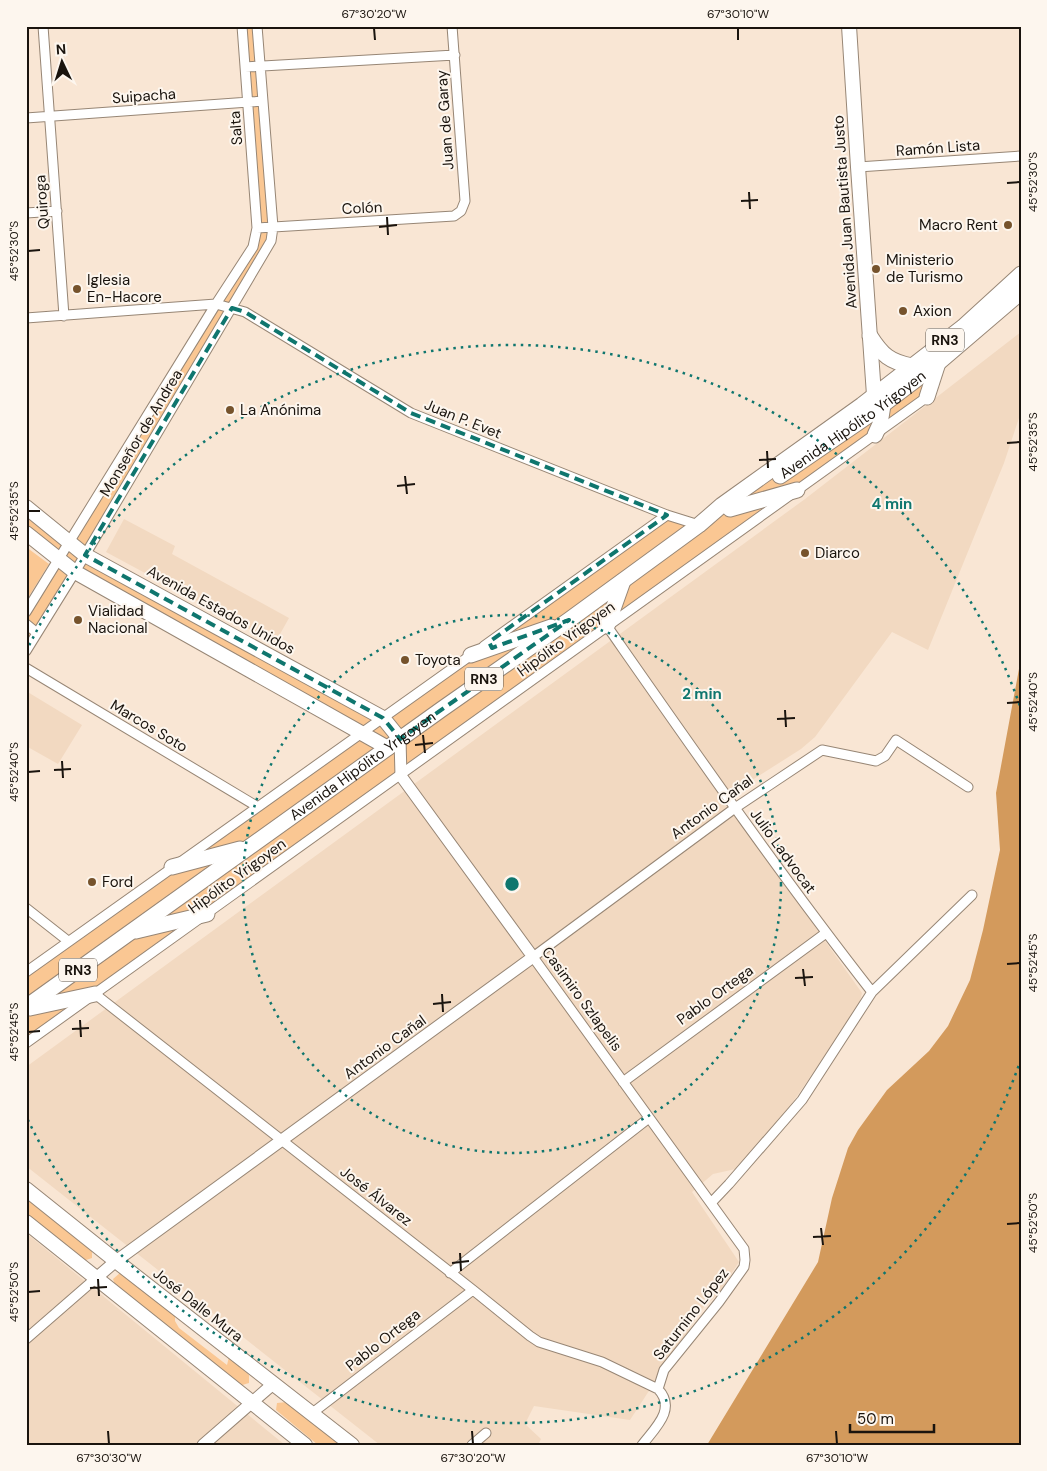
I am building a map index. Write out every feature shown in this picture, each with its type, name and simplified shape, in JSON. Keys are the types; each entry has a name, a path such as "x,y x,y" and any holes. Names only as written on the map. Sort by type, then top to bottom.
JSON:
{"highway":[{"name":"Avenida Hipólito Yrigoyen","path":"699,525 730,509 879,400 912,366 962,327 1021,274"},
{"name":"Avenida Hipólito Yrigoyen","path":"26,1008 623,581 699,525 722,505 938,363 1021,292"},
{"path":"870,336 878,349 894,361 912,366"},
{"path":"927,398 938,363"},
{"path":"875,435 880,424 879,400"},
{"path":"730,509 797,490"},
{"path":"607,626 623,581"},
{"path":"471,655 569,620"},
{"path":"172,867 251,846"},
{"path":"130,932 207,914"},
{"path":"26,1008 95,994"}],"main road":[{"name":"Avenida Juan Bautista Justo","path":"849,26 870,336 879,400"},
{"name":"Avenida Estados Unidos","path":"26,507 85,554 383,718 394,743"},
{"path":"26,533 75,572 361,733 394,743"},
{"name":"José Dalle Mura","path":"26,1189 352,1445"},
{"path":"26,1222 305,1445"}],"street":[{"name":"Quiroga","path":"43,26 64,316"},
{"name":"Salta","path":"242,26 248,103 265,227"},
{"name":"Salta","path":"257,26 263,102 265,227"},
{"name":"Juan de Garay","path":"452,26 465,201 461,211"},
{"path":"245,67 455,55"},
{"name":"Suipacha","path":"26,118 263,102"},
{"name":"Ramón Lista","path":"858,168 1021,156"},
{"path":"26,213 57,211"},
{"name":"Colón","path":"265,227 454,216 461,211"},
{"name":"Monseñor de Andrea","path":"26,612 265,227"},
{"name":"Monseñor de Andrea","path":"26,651 75,572 271,241 265,227"},
{"path":"26,318 216,304 232,308"},
{"name":"Juan P. Evet","path":"232,308 245,312 411,413 667,515 699,525"},
{"name":"Hipólito Yrigoyen","path":"26,1044 207,914 402,770 927,398"},
{"path":"26,972 667,515"},
{"path":"26,624 37,633"},
{"name":"Julio Ladvocat","path":"607,626 735,808 826,933 872,992"},
{"name":"Marcos Soto","path":"26,668 258,807"},
{"name":"Antonio Cañal","path":"26,1339 116,1261 533,958 735,808 816,753 822,750 876,761 885,756 896,740 968,787"},
{"name":"Casimiro Szlapelis","path":"394,743 402,770 533,958 744,1249"},
{"path":"711,1203 802,1100 872,992 972,896"},
{"path":"26,908 68,941"},
{"name":"Pablo Ortega","path":"623,1082 826,933"},
{"name":"José Álvarez","path":"95,994 530,1336 539,1342 602,1362 658,1389"},
{"path":"450,1273 649,1118"},
{"name":"Saturnino López","path":"658,1389 664,1370 719,1302 744,1267 744,1249"},
{"name":"Pablo Ortega","path":"311,1414 473,1290"},
{"path":"203,1445 273,1384"},
{"path":"642,1445 665,1412 665,1396 658,1389"},
{"path":"472,1445 486,1433"}],"highlighted area":[{"path":"232,308 245,312 411,413 667,515 489,642 492,648 569,620 400,739 383,718 85,555"}],"shaded area":[{"path":"242,26 257,26 271,241 85,554 383,718 667,515 699,525 1021,274 1021,292 938,363 927,397 26,1043 26,972 360,733 75,572 26,651 26,612 59,560 26,533 26,507 69,542 253,247 257,228"},
{"path":"1021,332 1021,412 1004,463 928,650 892,632 815,737 801,749 724,798 862,993 859,1006 749,1166 713,1174 692,1192 739,1262 719,1293 703,1308 630,1420 534,1406 525,1424 541,1439 538,1445 380,1445 26,1166 26,1067 805,499"},
{"path":"124,519 175,546 172,554 289,618 275,643 106,552"},
{"path":"26,547 49,564 26,601"},
{"path":"1021,658 1021,1445 707,1445 818,1262 832,1198 848,1148 858,1130 887,1090 929,1051 948,1026 970,980 1000,850 996,793"},
{"path":"26,691 82,725 58,764 26,746"},
{"path":"26,1198 92,1249 92,1258 83,1261 26,1214"},
{"path":"26,1233 285,1445 26,1445"},
{"path":"120,1273 175,1316 175,1321 179,1328 227,1365 229,1357 249,1375 249,1383 239,1386 115,1285 113,1279"},
{"path":"287,1402 342,1445 318,1445 276,1410 277,1403"}],"place":[{"name":"Macro Rent","path":"1008,225"},
{"name":"Ministerio de Turismo","path":"876,269"},
{"name":"Iglesia En-Hacore","path":"77,289"},
{"name":"Axion","path":"903,311"},
{"name":"La Anónima","path":"230,410"},
{"name":"Diarco","path":"805,553"},
{"name":"Vialidad Nacional","path":"78,620"},
{"name":"Toyota","path":"405,660"},
{"name":"Ford","path":"92,882"}]}
